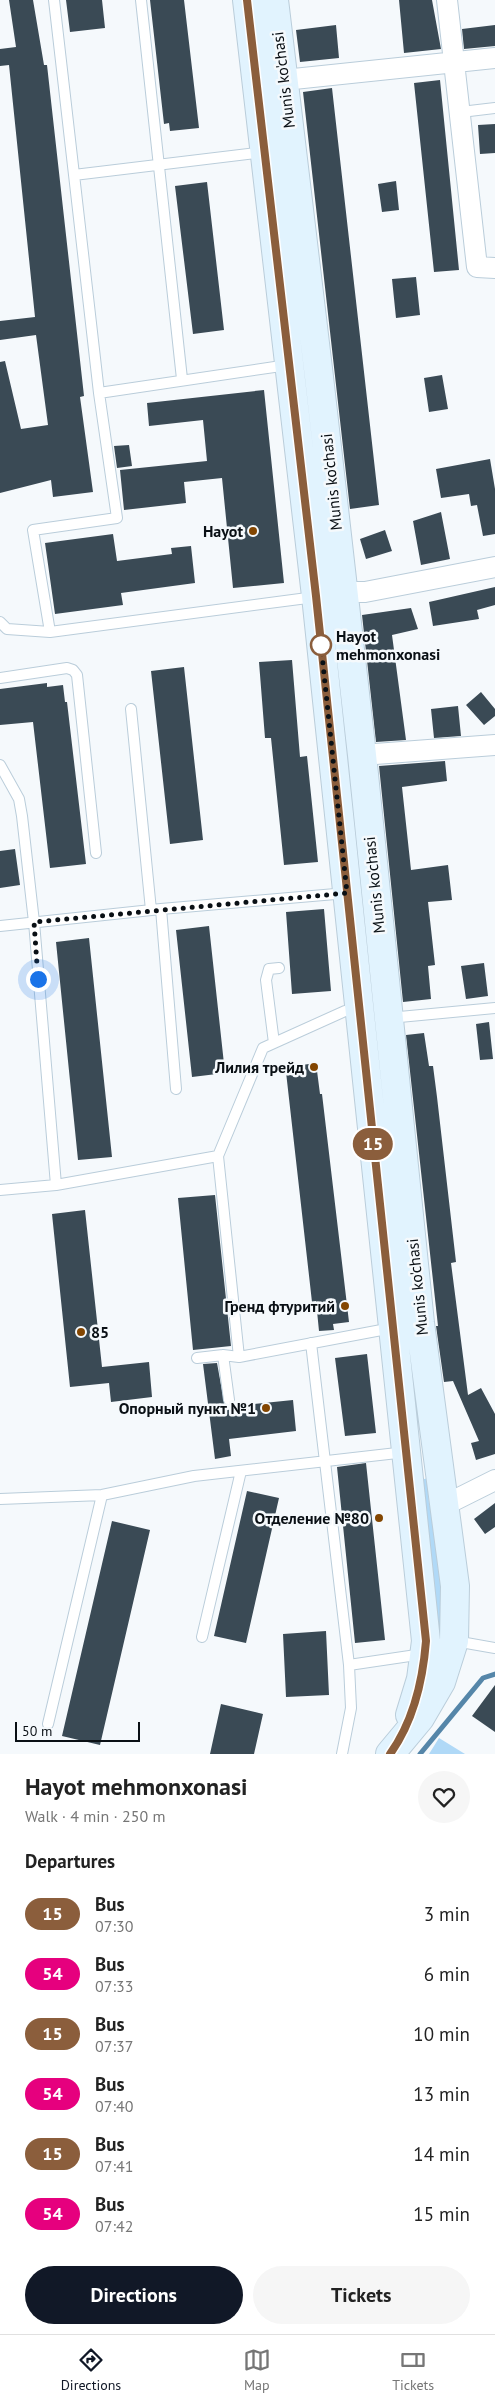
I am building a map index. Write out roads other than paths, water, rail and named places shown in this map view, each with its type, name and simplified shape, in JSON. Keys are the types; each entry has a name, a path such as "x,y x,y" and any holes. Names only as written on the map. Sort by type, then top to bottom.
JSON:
{"street":[{"name":"Munis ko'chasi","path":"247,0 316,596 426,1641 414,1704 391,1753"},
{"name":"Munis ko'chasi","path":"274,0 362,755 420,1323 455,1586 454,1641 441,1682 420,1718 391,1753"},
{"path":"447,0 477,267 495,268"},
{"path":"284,80 495,58"},
{"path":"264,152 292,148"},
{"path":"289,373 319,377"},
{"path":"316,596 343,592 365,592 495,567"},
{"path":"362,755 495,745"},
{"path":"393,1328 420,1323"},
{"path":"407,1458 439,1460"},
{"path":"445,1504 495,1480"}],"lane":[{"path":"50,632 33,530 117,518 98,393 54,0"},
{"path":"141,0 182,380"},
{"path":"461,112 495,108"},
{"path":"74,175 264,152"},
{"path":"98,393 182,380 289,373"},
{"path":"0,622 7,629 50,632 316,596"},
{"path":"0,678 67,668 73,670 77,675 96,853"},
{"path":"131,710 176,1089"},
{"path":"0,764 19,799 34,922 56,1186"},
{"path":"0,926 156,909 347,893"},
{"path":"274,1043 266,980 269,969 279,968"},
{"path":"388,1018 495,1008"},
{"path":"239,1357 218,1156 263,1048 345,1011 359,1010"},
{"path":"0,1190 56,1186 218,1156"},
{"path":"197,1358 223,1355 239,1357 393,1328"},
{"path":"311,1343 349,1665 351,1708 342,1754"},
{"path":"223,1355 229,1400"},
{"path":"0,1499 102,1495 194,1476 325,1461 407,1458"},
{"path":"202,1636 242,1471"},
{"path":"48,1724 102,1495"},
{"path":"454,1641 495,1648"},
{"path":"349,1665 425,1654"}],"waterway":[{"path":"420,1754 483,1678 495,1674"}],"place":[{"name":"Hayot","path":"253,531"},
{"name":"Hayot mehmonxonasi","path":"321,645"},
{"name":"Лилия трейд","path":"314,1067"},
{"name":"Гренд фтуритий","path":"345,1306"},
{"name":"85","path":"81,1332"},
{"name":"Опорный пункт №1","path":"266,1408"},
{"name":"Отделение №80","path":"379,1518"}]}
